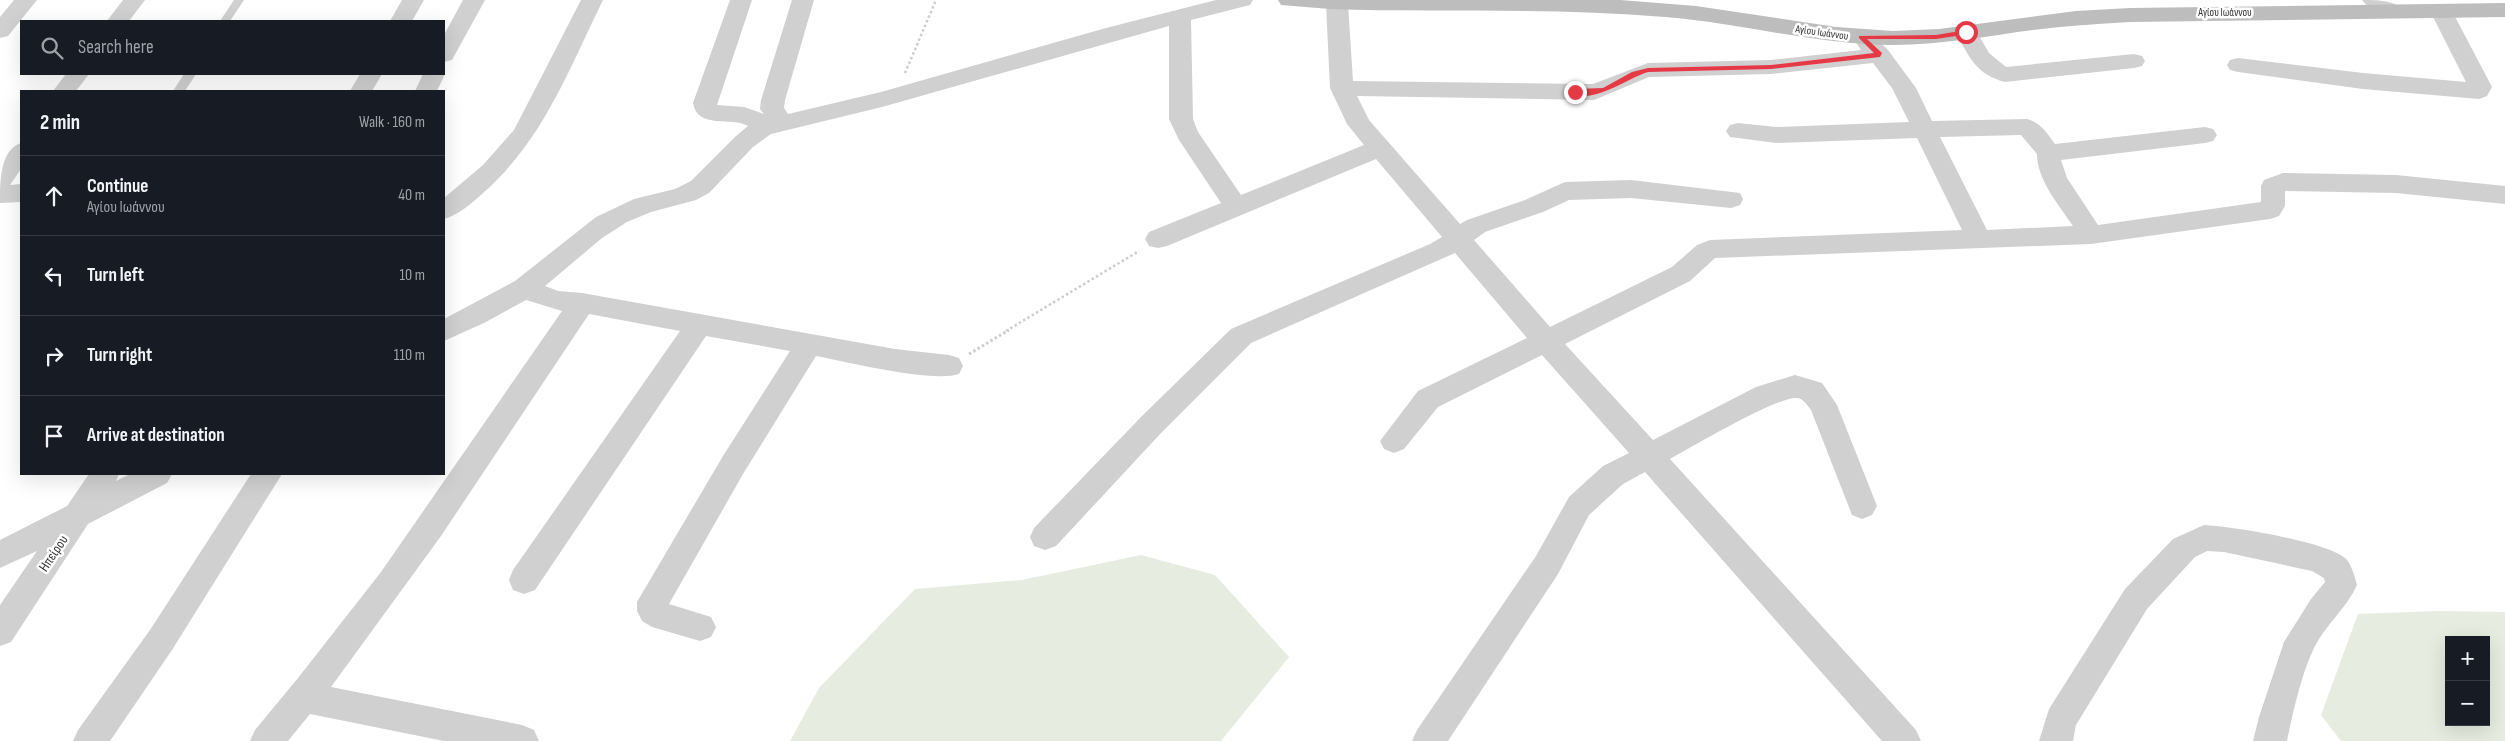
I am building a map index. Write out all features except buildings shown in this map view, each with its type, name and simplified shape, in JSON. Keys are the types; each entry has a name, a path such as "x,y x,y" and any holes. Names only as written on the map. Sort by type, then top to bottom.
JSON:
{"street":[{"path":"0,31 26,0"},
{"path":"119,20 134,0"},
{"path":"402,20 414,0"},
{"path":"445,53 474,0"},
{"path":"445,209 459,200 520,140 532,123 592,0"},
{"path":"741,0 705,103 706,110 714,114 744,114 773,125"},
{"path":"773,125 773,100 802,0"},
{"path":"445,330 523,288 584,238 617,217 644,205 681,197 700,187 751,134 773,125 1242,0"},
{"name":"Αγίου Ιωάννου","path":"1289,0 1337,4 1402,3 1620,7 1741,19 1806,31 1861,37 1936,37 2075,18 2196,12 2505,10"},
{"path":"2373,0 2395,12"},
{"path":"1337,4 1342,88 1358,124 1546,342 1650,456 1785,611 1904,741"},
{"path":"2238,65 2364,81 2478,91 2480,87 2441,11"},
{"path":"1180,16 1181,119 1187,134 1236,207"},
{"path":"1966,32 1984,64 1992,71 2005,75 2134,61"},
{"path":"1861,37 1880,55 1904,88 1979,239"},
{"path":"1342,88 1594,92 1605,89 1634,74 1648,70 1771,67 1880,55"},
{"path":"65,90 77,75"},
{"path":"362,90 370,75"},
{"path":"426,90 434,75"},
{"path":"1738,131 1776,136 1793,133 2007,126 2027,127 2036,134 2049,153 2049,164 2056,180 2091,235"},
{"path":"2049,153 2205,135"},
{"path":"1158,239 1380,148"},
{"path":"0,181 20,152"},
{"path":"1394,441 1428,399 1681,274 1693,266 1700,254 1710,250 2091,235 2270,210 2274,206 2273,186 2283,182 2396,184 2505,195"},
{"path":"1046,537 1152,424 1241,336 1439,251 1476,226 1534,206 1565,191 1631,189 1731,199"},
{"path":"0,194 20,193"},
{"path":"523,288 556,300 582,303 895,360 949,366"},
{"path":"267,741 304,697 407,561 582,303"},
{"path":"524,580 700,324"},
{"path":"700,627 663,617 654,611 653,602 733,465 809,344"},
{"path":"1429,741 1547,566 1579,506 1613,475 1766,395 1795,386 1812,391 1823,405 1862,506"},
{"name":"Ηπείρου","path":"0,632 104,475"},
{"path":"0,555 156,475"},
{"path":"90,741 161,640 266,475"},
{"path":"2056,741 2061,720 2136,599 2184,548 2204,538 2224,539 2319,559 2336,569 2342,585 2322,609 2300,642 2275,717 2270,741"},
{"path":"304,697 522,741"}],"lane":[{"path":"226,20 239,0"},
{"path":"180,90 189,75"}],"path":[{"path":"902,92 906,70 936,0"},
{"path":"949,366 1158,239"}],"shaded area":[{"path":"1141,555 1215,575 1289,657 1221,741 790,741 819,688 915,589 1022,580"},
{"path":"2437,611 2505,612 2505,741 2341,741 2321,715 2358,614"}],"route":[{"path":"1575,92 1594,92 1605,89 1634,74 1648,70 1771,67 1837,58 1880,55 1861,37 1936,37 1966,32"}]}
